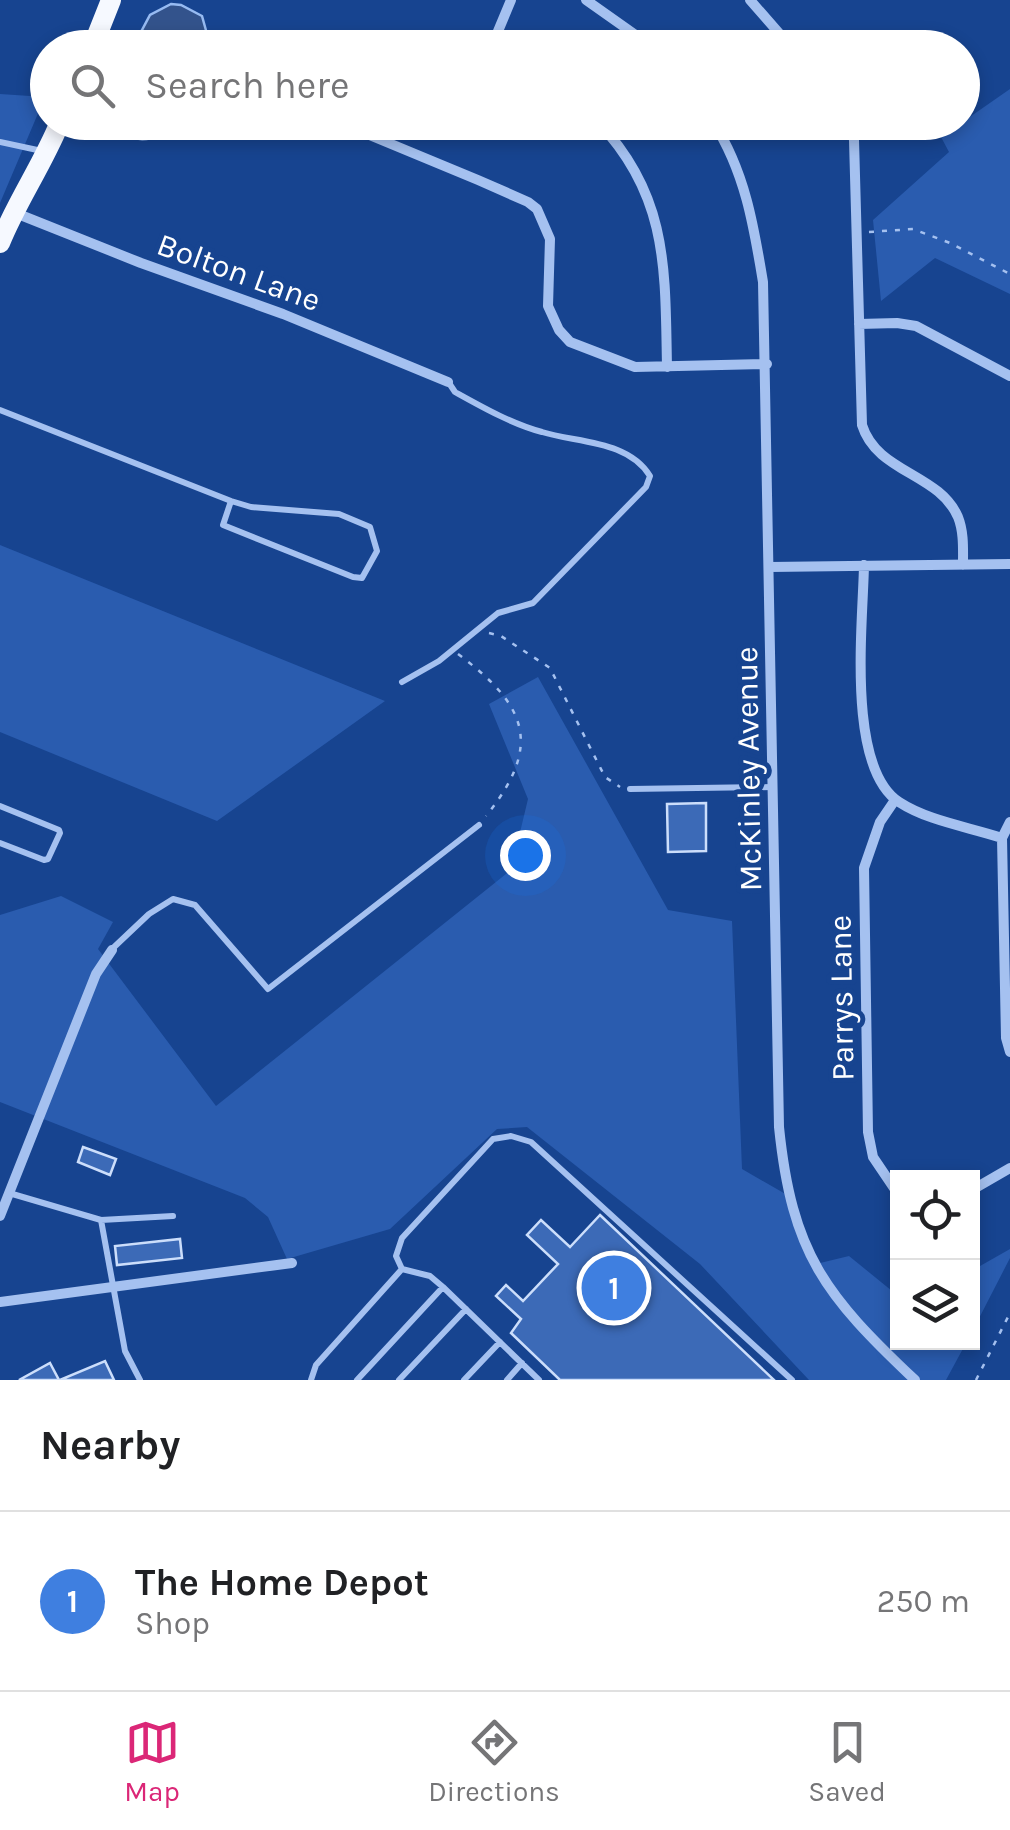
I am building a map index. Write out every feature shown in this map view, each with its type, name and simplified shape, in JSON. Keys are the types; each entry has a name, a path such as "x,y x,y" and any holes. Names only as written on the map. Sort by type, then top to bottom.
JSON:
{"highway":[{"path":"99,30 111,0"},
{"path":"0,243 12,212 53,140"}],"street":[{"path":"498,30 511,0"},
{"path":"586,0 628,30"},
{"path":"750,0 776,30"},
{"path":"387,140 528,202 543,219 550,239 548,306 558,330 570,342 626,364 767,364"},
{"path":"612,140 638,174 658,227 665,265 667,367"},
{"name":"McKinley Avenue","path":"722,140 754,220 763,282 779,1127 793,1212 818,1273 859,1327 915,1380"},
{"path":"854,140 860,415 865,434 882,456 947,499 960,525 963,565"},
{"name":"Bolton Lane","path":"12,212 283,314 448,382"},
{"path":"859,324 916,326 1010,376"},
{"path":"770,567 1010,564"},
{"path":"864,565 863,732 878,777 896,800 914,810 1002,838"},
{"name":"Parrys Lane","path":"890,1182 873,1158 868,1132 864,868 880,822 896,800"},
{"path":"1010,822 1002,838 1006,1038 1010,1052"},
{"path":"0,1216 4,1191 96,974 112,950"},
{"path":"980,1185 1010,1168"},
{"path":"0,1302 292,1262"}],"lane":[{"path":"0,142 48,152"},
{"path":"402,682 452,650 498,613 534,603 646,487 650,476 630,456 581,438 545,434 455,392 448,382"},
{"path":"0,410 231,501 339,514 370,527 377,551 366,574 362,578 353,576 223,525 231,501"},
{"path":"630,789 774,786"},
{"path":"0,806 60,833 44,860 0,842"},
{"path":"112,950 149,914 172,899 195,905 268,989 479,825"},
{"path":"402,1269 396,1256 402,1238 493,1140 511,1136 531,1142 792,1380"},
{"path":"4,1191 100,1220 174,1216"},
{"path":"100,1220 125,1351 140,1380"},
{"path":"402,1269 430,1276 540,1380"},
{"path":"311,1380 316,1364 402,1269"},
{"path":"357,1380 443,1287"},
{"path":"399,1380 466,1309"},
{"path":"464,1380 500,1342"},
{"path":"507,1380 522,1364"}],"path":[{"path":"869,232 913,229 1010,274"},
{"path":"472,632 501,636 545,662 605,777 611,784 630,789"},
{"path":"452,650 501,690 522,726 522,748 514,767 493,808 479,825"},
{"path":"976,1380 1010,1313"}],"shaded area":[{"path":"171,4 181,5 202,16 206,30 142,30 150,15"},
{"path":"1010,89 1010,294 935,258 881,301 873,220 949,152 943,140 980,140 980,110"},
{"path":"0,94 30,96 30,132 0,203"},
{"path":"0,545 385,701 217,821 0,732"},
{"path":"538,677 668,910 732,921 742,1169 789,1196 816,1264 849,1256 890,1289 890,1350 962,1350 946,1380 809,1380 700,1264 527,1127 497,1129 390,1229 287,1259 268,1217 245,1198 0,1102 0,915 61,896 113,922 98,949 216,1106 511,870 528,799 489,704"},
{"path":"1010,1249 1010,1258 980,1316 980,1266"}],"building":[{"path":"706,803 706,851 668,852 667,804"},
{"path":"83,1147 116,1159 110,1175 78,1162"},
{"path":"600,1215 774,1380 560,1380 511,1333 521,1319 496,1296 506,1285 523,1301 558,1264 527,1235 541,1220 570,1247"},
{"path":"180,1239 182,1258 117,1265 115,1246"},
{"path":"105,1361 114,1380 60,1380"},
{"path":"50,1363 59,1380 19,1380"}],"place":[{"name":"The Home Depot","path":"614,1288"}]}
